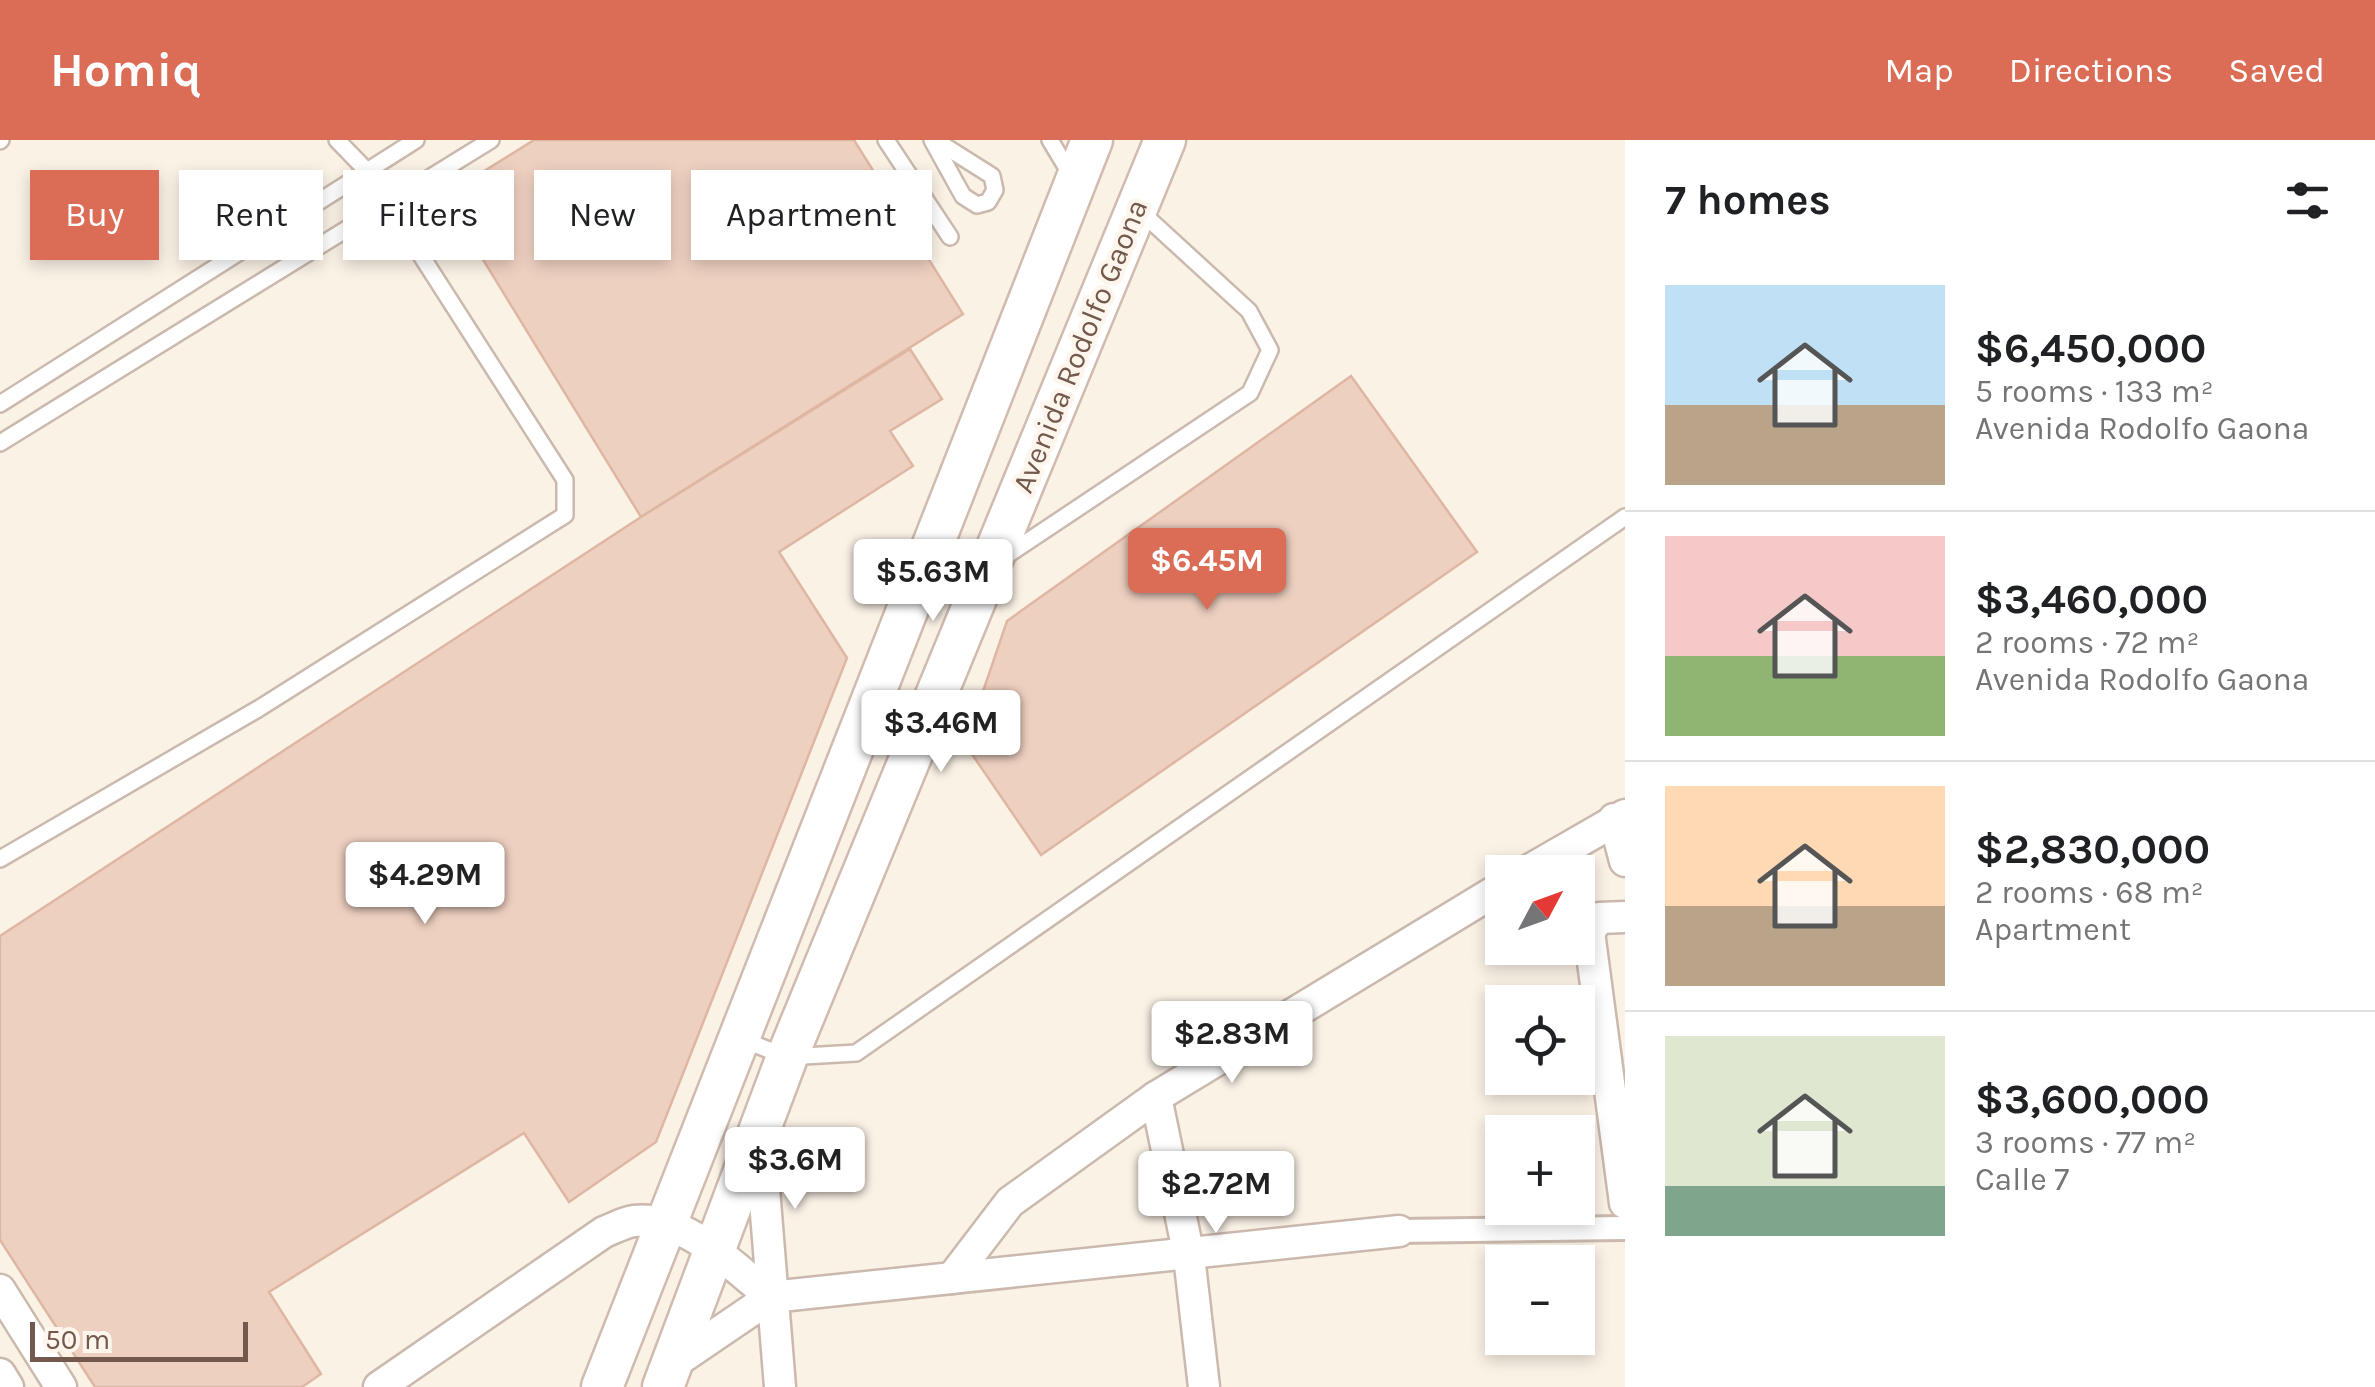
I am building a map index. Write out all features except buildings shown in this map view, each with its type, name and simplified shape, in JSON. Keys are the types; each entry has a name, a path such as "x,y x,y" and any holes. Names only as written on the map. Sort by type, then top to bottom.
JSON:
{"main road":[{"name":"Avenida Rodolfo Gaona","path":"602,1387 1092,140"},
{"name":"Avenida Rodolfo Gaona","path":"667,1376 787,1057 1165,140"},
{"path":"918,580 982,585"}],"street":[{"path":"1555,855 1620,817 1625,861"},
{"path":"952,1278 1010,1202 1156,1097 1485,897"},
{"path":"1625,918 1599,918 1589,932 1625,1203"},
{"path":"1156,1097 1190,1256 1204,1387"},
{"path":"759,1132 780,1387"},
{"path":"379,1387 604,1232 634,1220 665,1224 715,1252 771,1297"},
{"path":"667,1376 771,1297 1399,1232 1625,1228"},
{"path":"0,1290 61,1387"},
{"path":"0,1374 8,1387"}],"lane":[{"path":"337,140 364,170"},
{"path":"369,170 416,140"},
{"path":"443,170 491,140"},
{"path":"886,140 950,237"},
{"path":"1050,140 1076,182"},
{"path":"0,404 343,187"},
{"path":"982,585 1250,393 1270,350 1250,311 1137,208"},
{"path":"0,443 343,232"},
{"path":"0,859 266,705 566,515 565,480 424,260"},
{"path":"738,1037 787,1057 856,1054 1625,517"}]}
